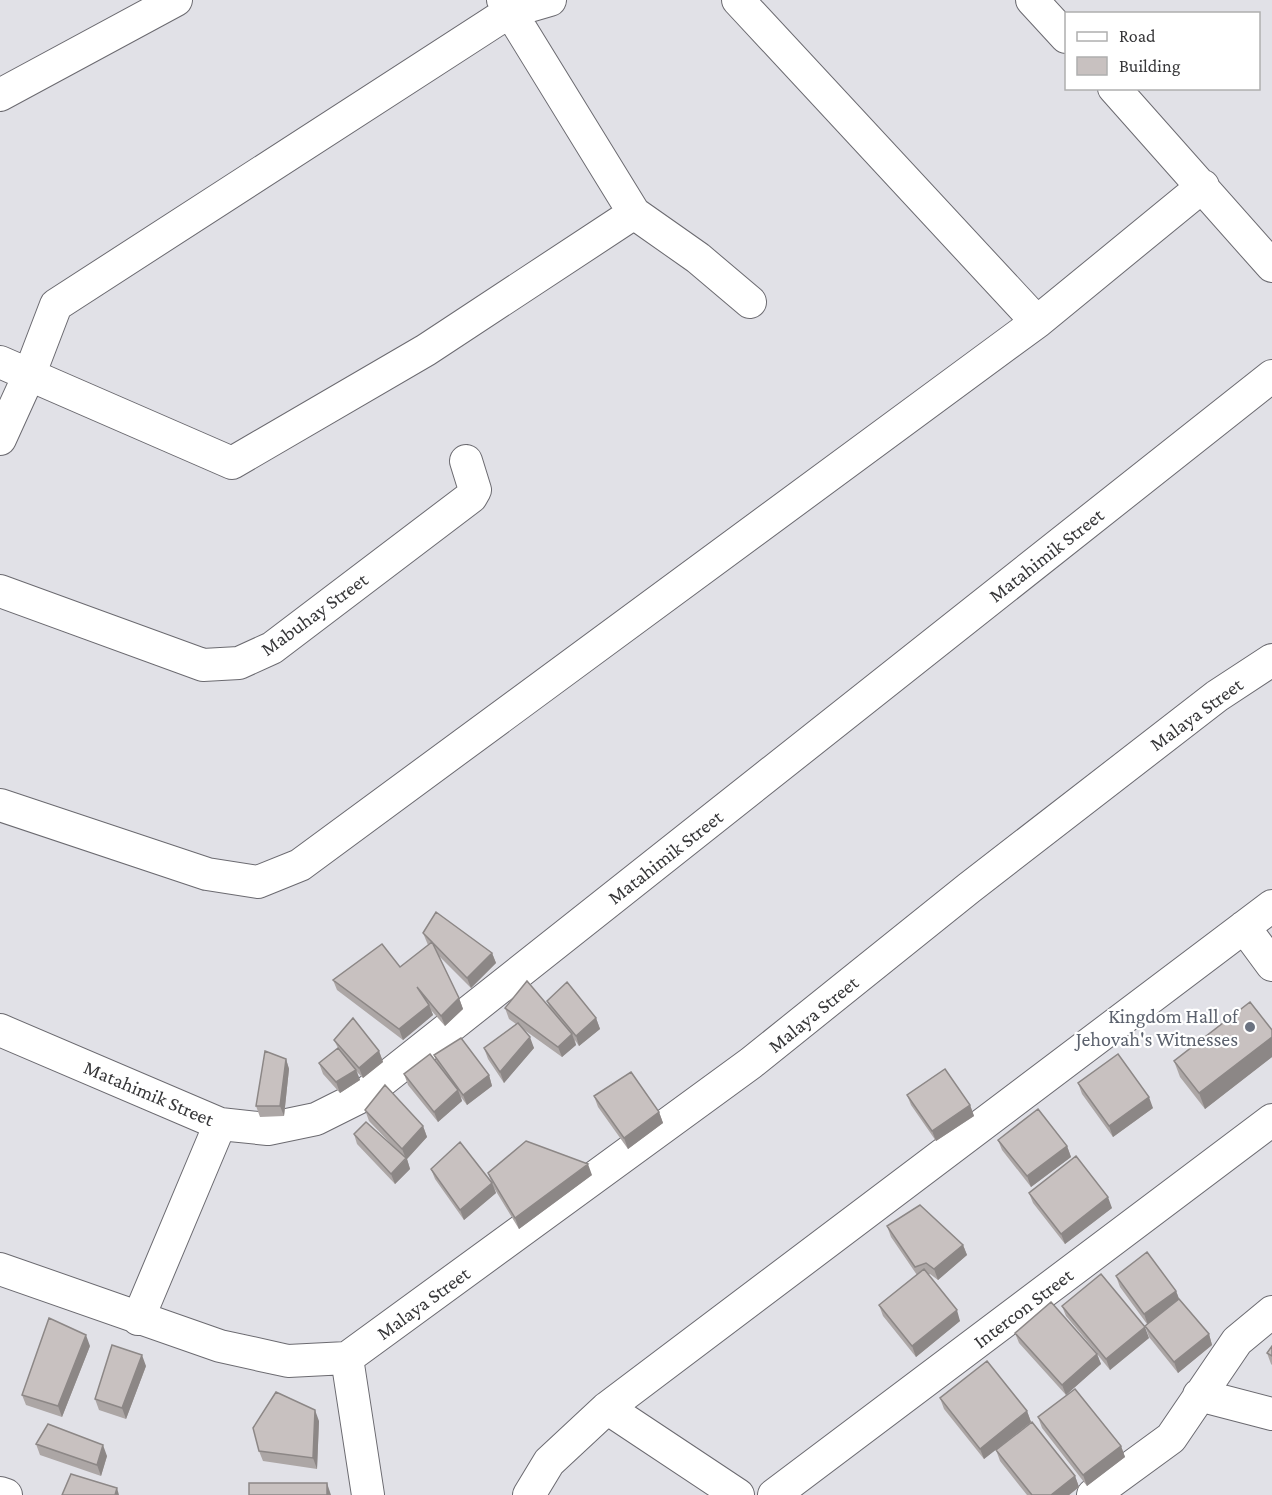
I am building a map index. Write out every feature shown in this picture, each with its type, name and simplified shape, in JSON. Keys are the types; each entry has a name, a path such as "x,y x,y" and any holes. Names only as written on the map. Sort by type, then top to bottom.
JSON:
{"street":[{"path":"0,95 176,0"},
{"path":"0,439 30,373 56,304 506,6 550,0"},
{"path":"738,0 1037,322"},
{"path":"1032,0 1065,37"},
{"path":"506,6 634,213 698,258 750,302"},
{"path":"1116,90 1272,266"},
{"path":"0,805 207,874 258,882 300,865 1037,322 1203,186"},
{"path":"0,362 30,373 232,463 426,350 634,213"},
{"name":"Matahimik Street","path":"0,1030 220,1124 268,1129 316,1119 364,1095 1272,376"},
{"name":"Mabuhay Street","path":"0,591 203,665 239,663 273,648 471,497 475,490 466,461"},
{"name":"Malaya Street","path":"347,1358 751,1063 969,888 1180,724 1272,660"},
{"path":"529,1495 549,1462 607,1408 1272,906"},
{"path":"1244,927 1272,965"},
{"name":"Intercon Street","path":"774,1495 1272,1120"},
{"path":"138,1319 220,1124"},
{"path":"0,1269 220,1347 288,1360 347,1358 368,1495"},
{"path":"1093,1495 1171,1437 1237,1341 1272,1312"},
{"path":"1199,1395 1272,1414"},
{"path":"607,1408 738,1495"},
{"path":"0,1492 6,1495"}],"building":[{"path":"436,912 492,953 467,978 423,933"},
{"path":"432,942 459,998 441,1016 417,987 429,1005 399,1029 333,980 382,944 400,967"},
{"path":"527,981 572,1034 558,1047 505,1008"},
{"path":"567,982 596,1018 576,1036 547,1001"},
{"path":"1250,1002 1272,1030 1272,1037 1199,1093 1174,1061"},
{"path":"353,1018 379,1051 359,1068 334,1040"},
{"path":"518,1023 530,1037 500,1072 484,1048"},
{"path":"461,1038 489,1075 463,1095 434,1055"},
{"path":"338,1048 356,1070 336,1082 319,1063"},
{"path":"265,1051 286,1059 280,1106 256,1106"},
{"path":"430,1054 458,1090 434,1112 404,1074"},
{"path":"1118,1054 1149,1097 1109,1126 1078,1083"},
{"path":"945,1069 970,1105 932,1131 907,1095"},
{"path":"631,1072 659,1112 624,1138 594,1096"},
{"path":"385,1085 423,1126 402,1149 365,1110"},
{"path":"1038,1109 1067,1146 1027,1176 998,1140"},
{"path":"366,1122 406,1158 391,1174 354,1134"},
{"path":"526,1141 588,1164 515,1218 488,1173"},
{"path":"460,1142 492,1183 460,1210 431,1169"},
{"path":"1076,1156 1108,1197 1061,1234 1029,1193"},
{"path":"920,1205 963,1245 934,1269 926,1263 915,1267 887,1226"},
{"path":"1147,1252 1176,1291 1144,1314 1116,1276"},
{"path":"924,1269 957,1310 912,1346 879,1305"},
{"path":"1101,1274 1145,1327 1106,1359 1062,1306"},
{"path":"1179,1299 1209,1334 1174,1362 1145,1326"},
{"path":"1051,1302 1097,1354 1062,1385 1015,1333"},
{"path":"49,1318 86,1335 58,1406 22,1395"},
{"path":"112,1345 142,1355 122,1408 95,1399"},
{"path":"1272,1346 1272,1356 1267,1353"},
{"path":"987,1361 1027,1411 980,1449 940,1398"},
{"path":"1075,1389 1121,1446 1083,1475 1038,1417"},
{"path":"276,1392 315,1410 313,1458 259,1451 253,1428"},
{"path":"1032,1422 1075,1476 1051,1495 1032,1495 996,1450"},
{"path":"48,1424 103,1445 97,1465 36,1444"},
{"path":"71,1474 117,1488 115,1495 62,1495"},
{"path":"249,1483 327,1483 327,1495 249,1495"}],"place":[{"name":"Kingdom Hall of Jehovah's Witnesses","path":"1250,1027"}]}
